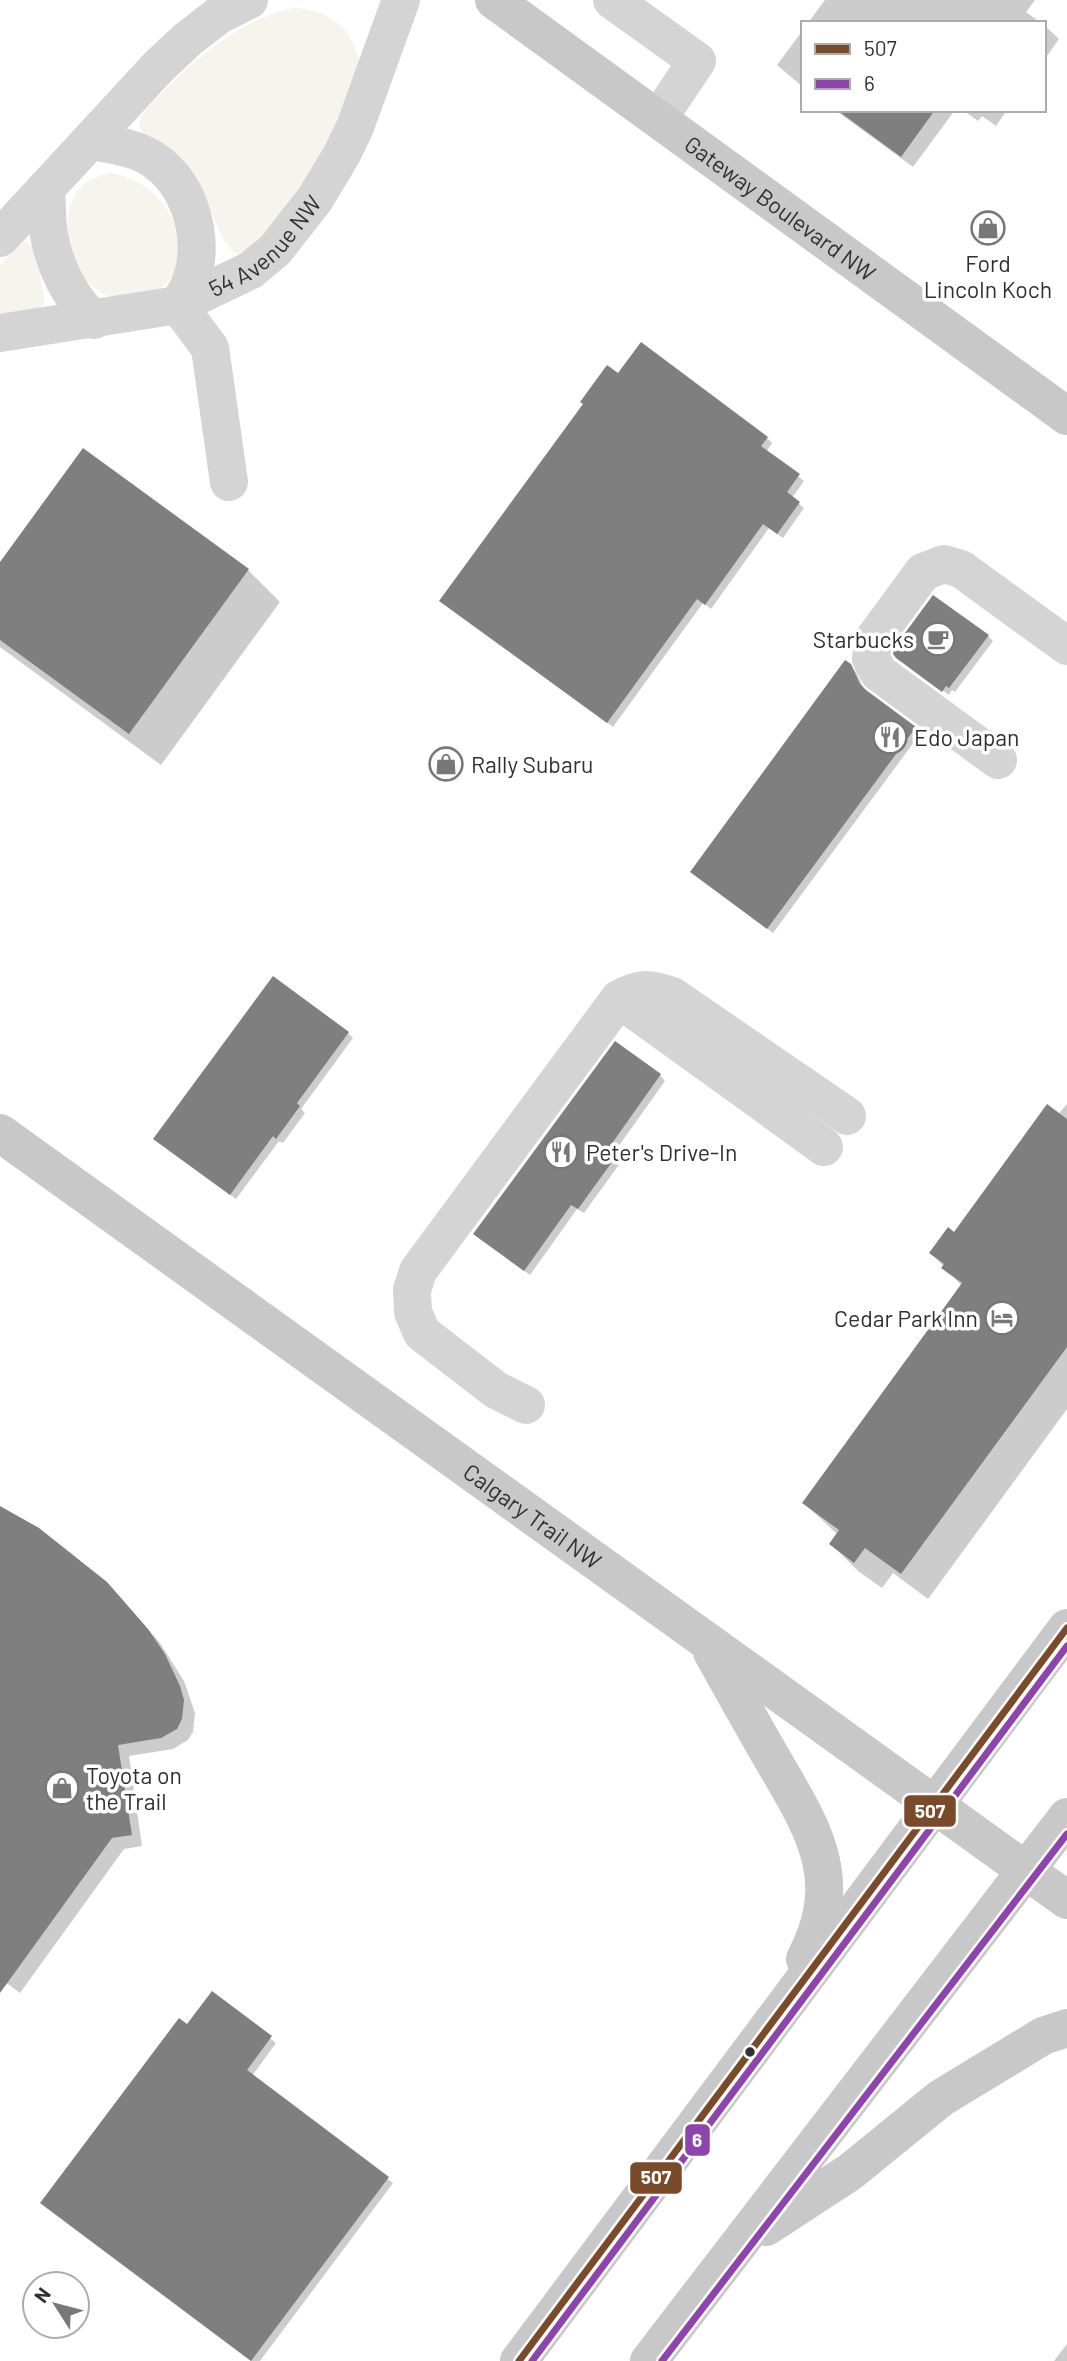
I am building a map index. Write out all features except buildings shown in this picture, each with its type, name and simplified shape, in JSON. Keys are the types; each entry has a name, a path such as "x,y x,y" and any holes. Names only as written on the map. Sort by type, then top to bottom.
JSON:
{"main road":[{"name":"Gateway Boulevard NW","path":"494,0 1067,416"},
{"name":"Calgary Trail NW","path":"0,1133 1067,1900"},
{"path":"519,2361 1067,1628"},
{"path":"705,1641 801,1806 821,1858 824,1906 817,1936 769,2029"},
{"path":"649,2361 1067,1816"},
{"path":"741,2244 850,2172 941,2098 1043,2036 1067,2028"}],"street":[{"path":"6,227 46,190 159,66 219,15 249,0"},
{"name":"54 Avenue NW","path":"0,333 178,305 251,270 275,250 295,226 335,166 355,127 401,0"},
{"path":"612,0 697,61 658,118"},
{"path":"92,141 137,151 158,162 170,175 192,213 197,236 195,262 191,282 178,305 210,348 229,482"},
{"path":"46,190 48,230 61,271 80,308 94,320"},
{"path":"998,760 879,673 870,659 873,640 923,572 944,564 961,569 1067,646"},
{"path":"526,1405 496,1390 422,1333 413,1312 412,1290 418,1272 618,999 635,990 653,989 673,996 846,1116"},
{"path":"618,999 824,1147"}],"shaded area":[{"path":"294,8 322,14 342,27 355,47 361,75 309,195 242,256 229,247 206,203 158,154 142,133 139,123 152,103 175,79 222,40 257,20"},
{"path":"109,173 134,180 156,196 171,217 176,230 179,246 173,274 164,286 150,294 117,298 98,291 86,280 70,250 68,216 73,200 87,182"},
{"path":"26,242 35,249 45,302 34,316 0,321 0,265"}],"transit line":[{"name":"507","path":"519,2361 1067,1628"},
{"name":"6","path":"532,2361 1067,1646"},
{"name":"6","path":"662,2361 1067,1834"}],"place":[{"name":"Ford Lincoln Koch","path":"988,228"},
{"name":"Starbucks","path":"938,639"},
{"name":"Edo Japan","path":"890,737"},
{"name":"Rally Subaru","path":"446,764"},
{"name":"Peter's Drive-In","path":"561,1152"},
{"name":"Cedar Park Inn","path":"1002,1318"},
{"name":"Toyota on the Trail","path":"62,1788"}]}
